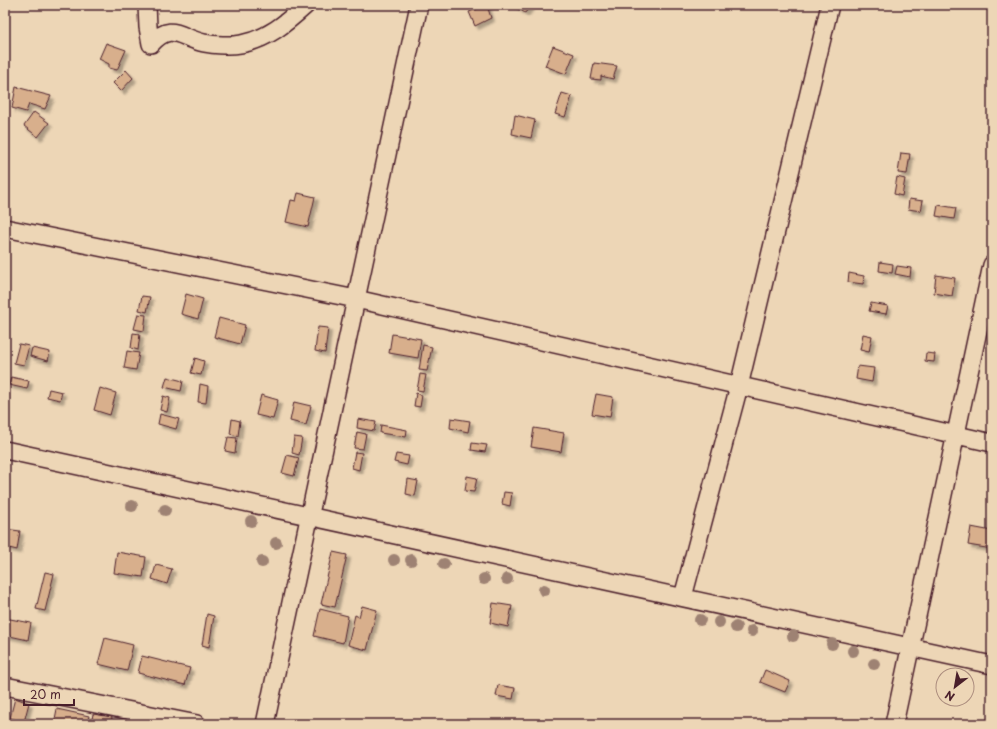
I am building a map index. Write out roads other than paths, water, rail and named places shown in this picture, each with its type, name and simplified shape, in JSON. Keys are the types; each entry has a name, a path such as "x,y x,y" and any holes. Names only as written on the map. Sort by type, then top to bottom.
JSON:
{"street":[{"path":"146,5 151,44 160,34 174,32 204,43 240,44 273,33 306,5"},
{"path":"265,724 419,5"},
{"path":"683,597 739,386 830,5"},
{"path":"5,228 356,299 992,443"},
{"path":"894,724 992,265"},
{"path":"5,450 992,665"},
{"path":"5,686 197,724"}]}
